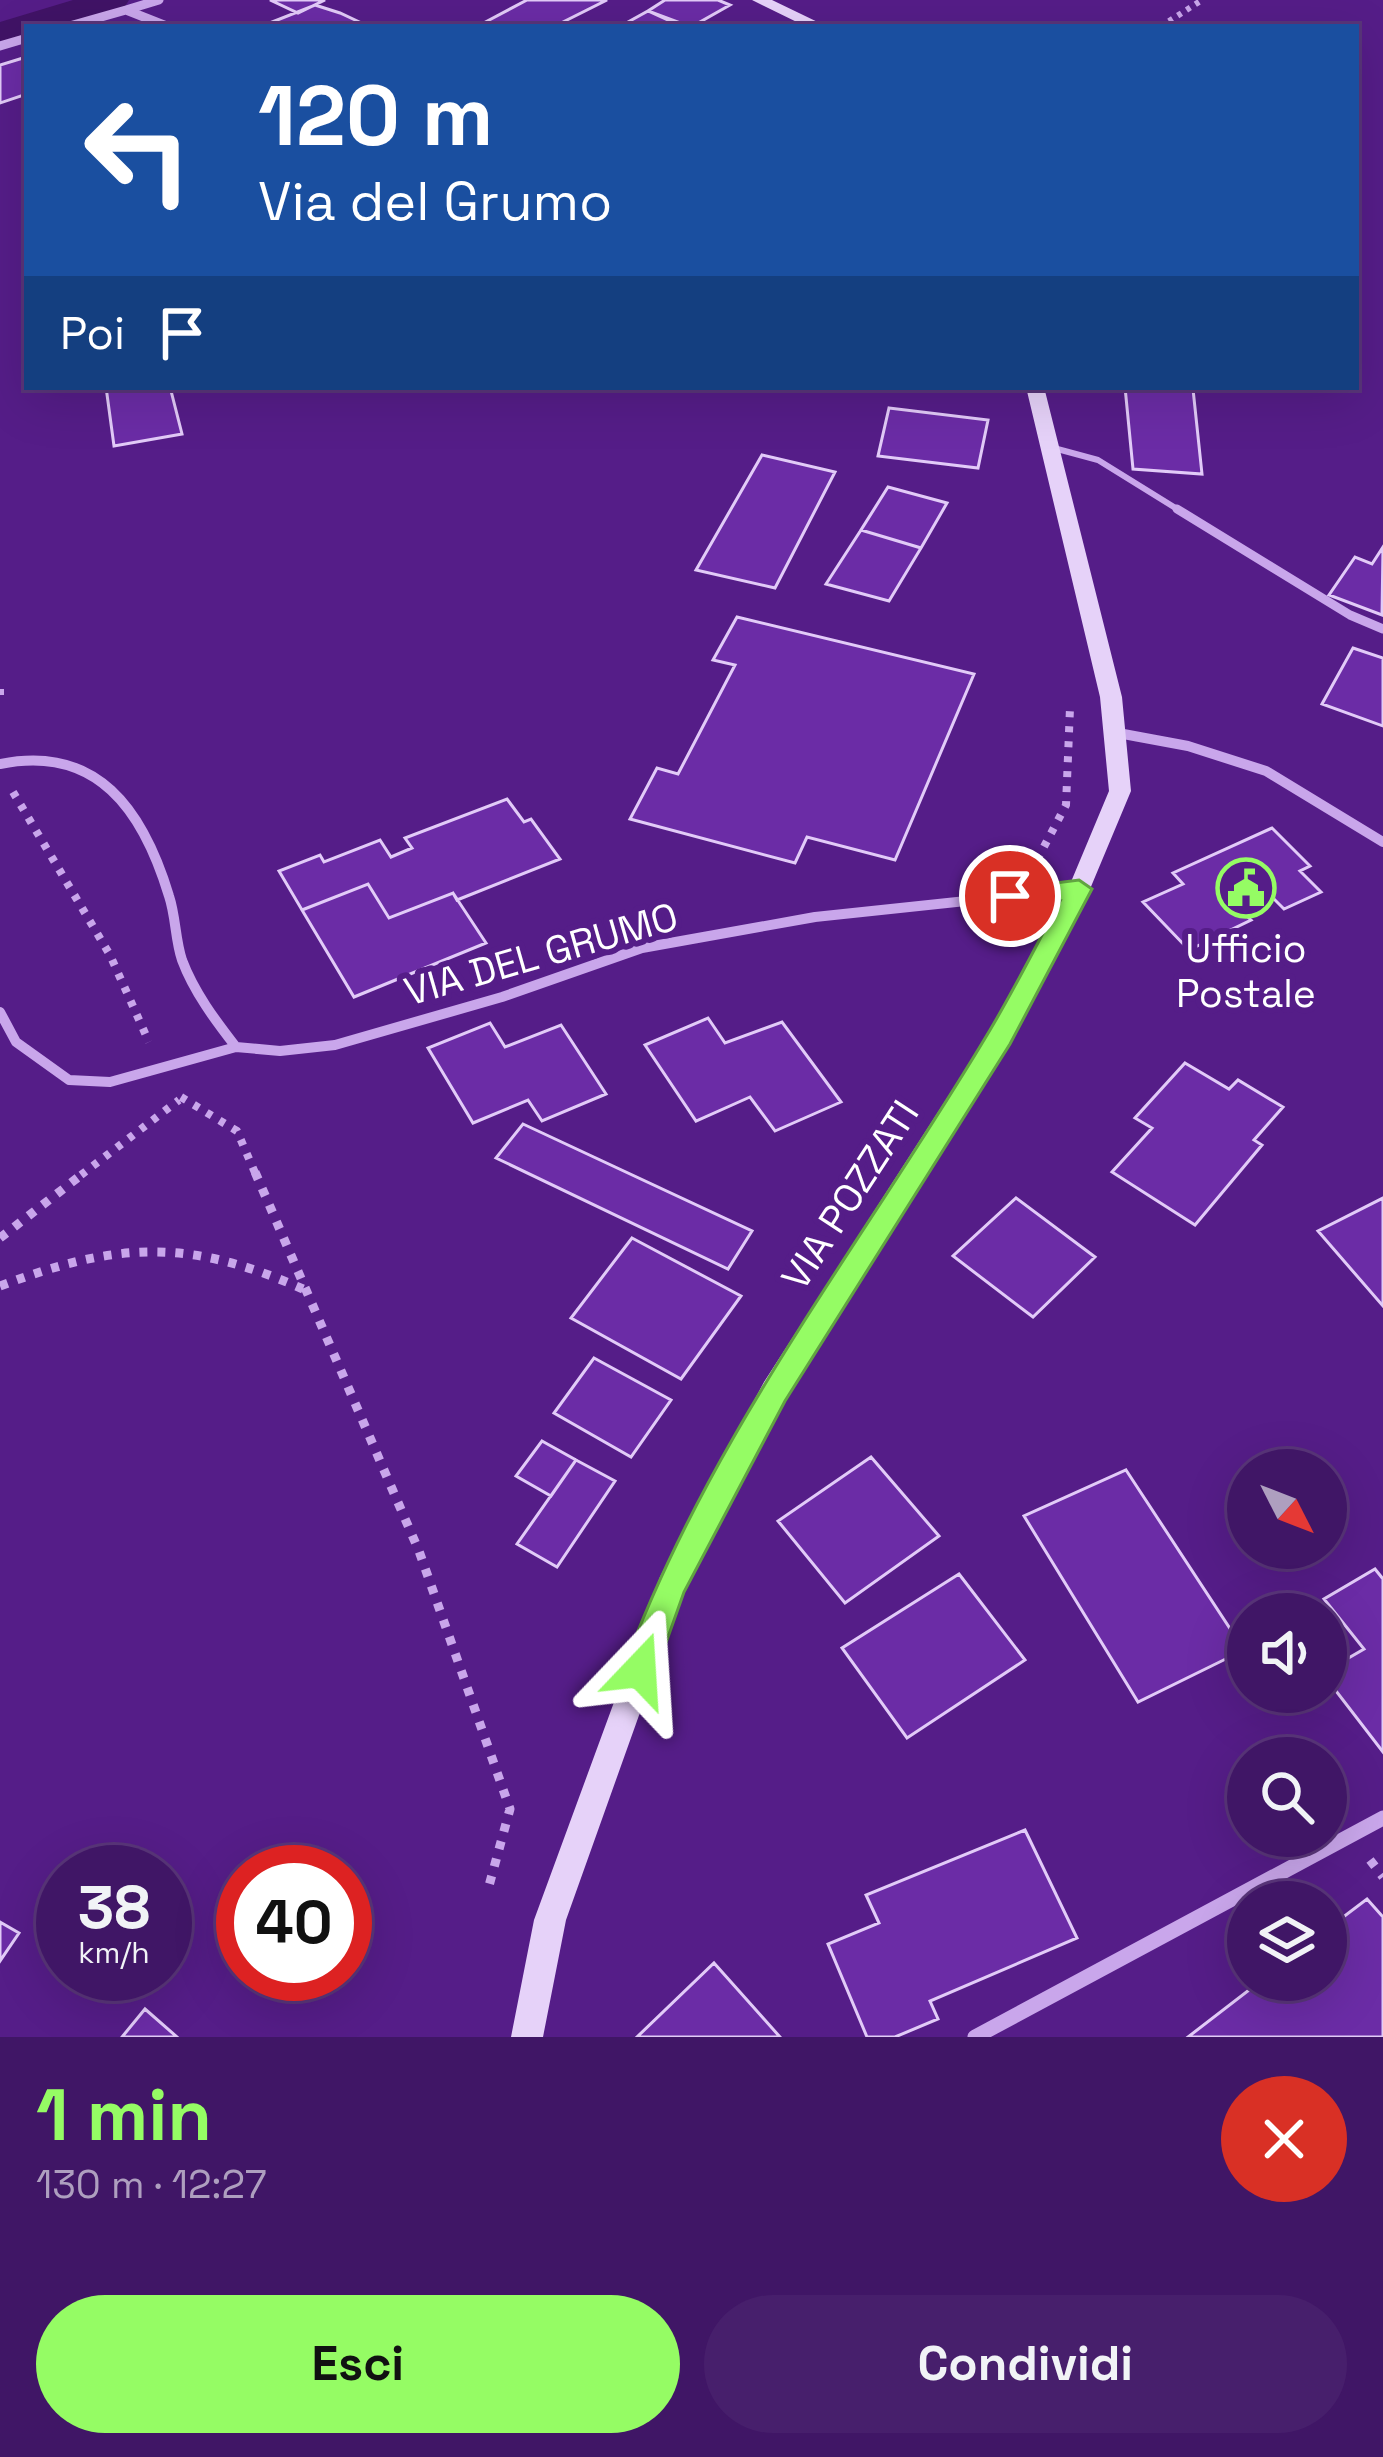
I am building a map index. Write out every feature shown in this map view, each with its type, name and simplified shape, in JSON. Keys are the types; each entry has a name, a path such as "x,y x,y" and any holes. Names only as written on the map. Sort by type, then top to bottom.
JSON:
{"street":[{"path":"77,24 159,0"},
{"path":"760,0 813,24"},
{"path":"126,10 161,24"},
{"name":"VIA POZZATI","path":"527,2037 550,1920 670,1587 774,1391 1000,1037 1079,889 1120,791 1118,733 1036,390"},
{"path":"1118,733 1188,746 1266,771 1383,842"},
{"path":"0,764 27,755 54,756 91,770 118,793 170,898 180,955 201,1001 236,1047"},
{"name":"VIA DEL GRUMO","path":"0,1012 16,1042 69,1080 110,1082 236,1047 280,1051 334,1045 502,997 642,948 815,917 1079,889"},
{"path":"976,2037 1383,1818"}],"lane":[{"path":"1050,447 1098,460 1350,615 1383,629"}],"path":[{"path":"1165,24 1202,0"},
{"path":"12,791 110,955 161,1068 182,1098 237,1131 419,1551 510,1809 487,1894"},
{"path":"0,1238 182,1098"},
{"path":"0,1286 71,1258 135,1246 195,1250 260,1268 304,1290"}],"building":[{"path":"270,0 325,0 298,13"},
{"path":"527,0 607,0 559,24 482,24"},
{"path":"665,0 718,0 730,5 696,24 683,24 648,11"},
{"path":"315,5 364,24 267,24"},
{"path":"648,11 676,24 624,24"},
{"path":"24,59 24,95 0,103 0,65"},
{"path":"106,390 171,390 182,434 114,446"},
{"path":"1125,390 1193,390 1202,474 1133,469"},
{"path":"889,408 988,420 978,468 878,456"},
{"path":"762,455 835,472 775,588 696,570"},
{"path":"888,487 947,503 921,548 861,530"},
{"path":"861,530 921,548 889,601 826,584"},
{"path":"1383,547 1382,615 1329,595 1355,557 1372,564"},
{"path":"737,617 974,674 895,860 807,837 795,863 630,819 657,768 678,774 735,665 713,660"},
{"path":"1353,648 1383,658 1383,726 1322,704"},
{"path":"507,799 524,822 531,819 560,859 457,900 453,893 389,918 368,884 302,910 279,871 320,855 324,862 380,840 391,857 412,848 405,838"},
{"name":"Ufficio Postale","path":"1272,828 1310,866 1300,871 1321,892 1284,909 1269,894 1239,909 1251,920 1189,950 1143,902 1183,884 1173,873"},
{"path":"368,884 389,918 453,893 486,943 354,997 302,910"},
{"path":"708,1018 725,1043 782,1022 841,1102 775,1131 750,1097 696,1121 645,1045"},
{"path":"490,1023 505,1047 561,1025 606,1094 542,1121 528,1100 473,1123 428,1048"},
{"path":"1185,1063 1229,1089 1238,1080 1283,1107 1254,1140 1262,1145 1195,1225 1112,1172 1152,1128 1135,1118"},
{"path":"523,1124 752,1231 728,1269 496,1158"},
{"path":"1016,1198 1095,1257 1033,1317 953,1256"},
{"path":"1383,1198 1383,1306 1318,1231"},
{"path":"632,1238 741,1296 681,1379 571,1318"},
{"path":"594,1358 671,1400 631,1457 554,1413"},
{"path":"542,1441 576,1460 551,1496 516,1476"},
{"path":"871,1457 939,1536 845,1603 778,1521"},
{"path":"576,1460 615,1481 557,1567 517,1544"},
{"path":"1126,1470 1227,1624 1227,1658 1138,1702 1024,1516"},
{"path":"1375,1569 1383,1579 1383,1752 1347,1705 1347,1659 1364,1649 1347,1628 1347,1593 1334,1593"},
{"path":"959,1574 1025,1660 907,1738 842,1648"},
{"path":"1025,1830 1077,1938 930,2001 938,2019 895,2037 867,2037 828,1944 879,1923 866,1895"},
{"path":"1367,1899 1383,1917 1383,2037 1188,2037 1235,2001 1347,2001 1347,1914"},
{"path":"0,1922 19,1933 0,1961"},
{"path":"714,1963 780,2037 637,2037"},
{"path":"145,2009 177,2037 122,2037"}],"waterway":[{"path":"30,24 111,0"},
{"path":"0,33 24,26"}],"place":[{"name":"Ufficio Postale","path":"1246,888"}],"route":[{"path":"640,1670 670,1587 774,1391 1000,1037 1079,889 1010,896"}]}
